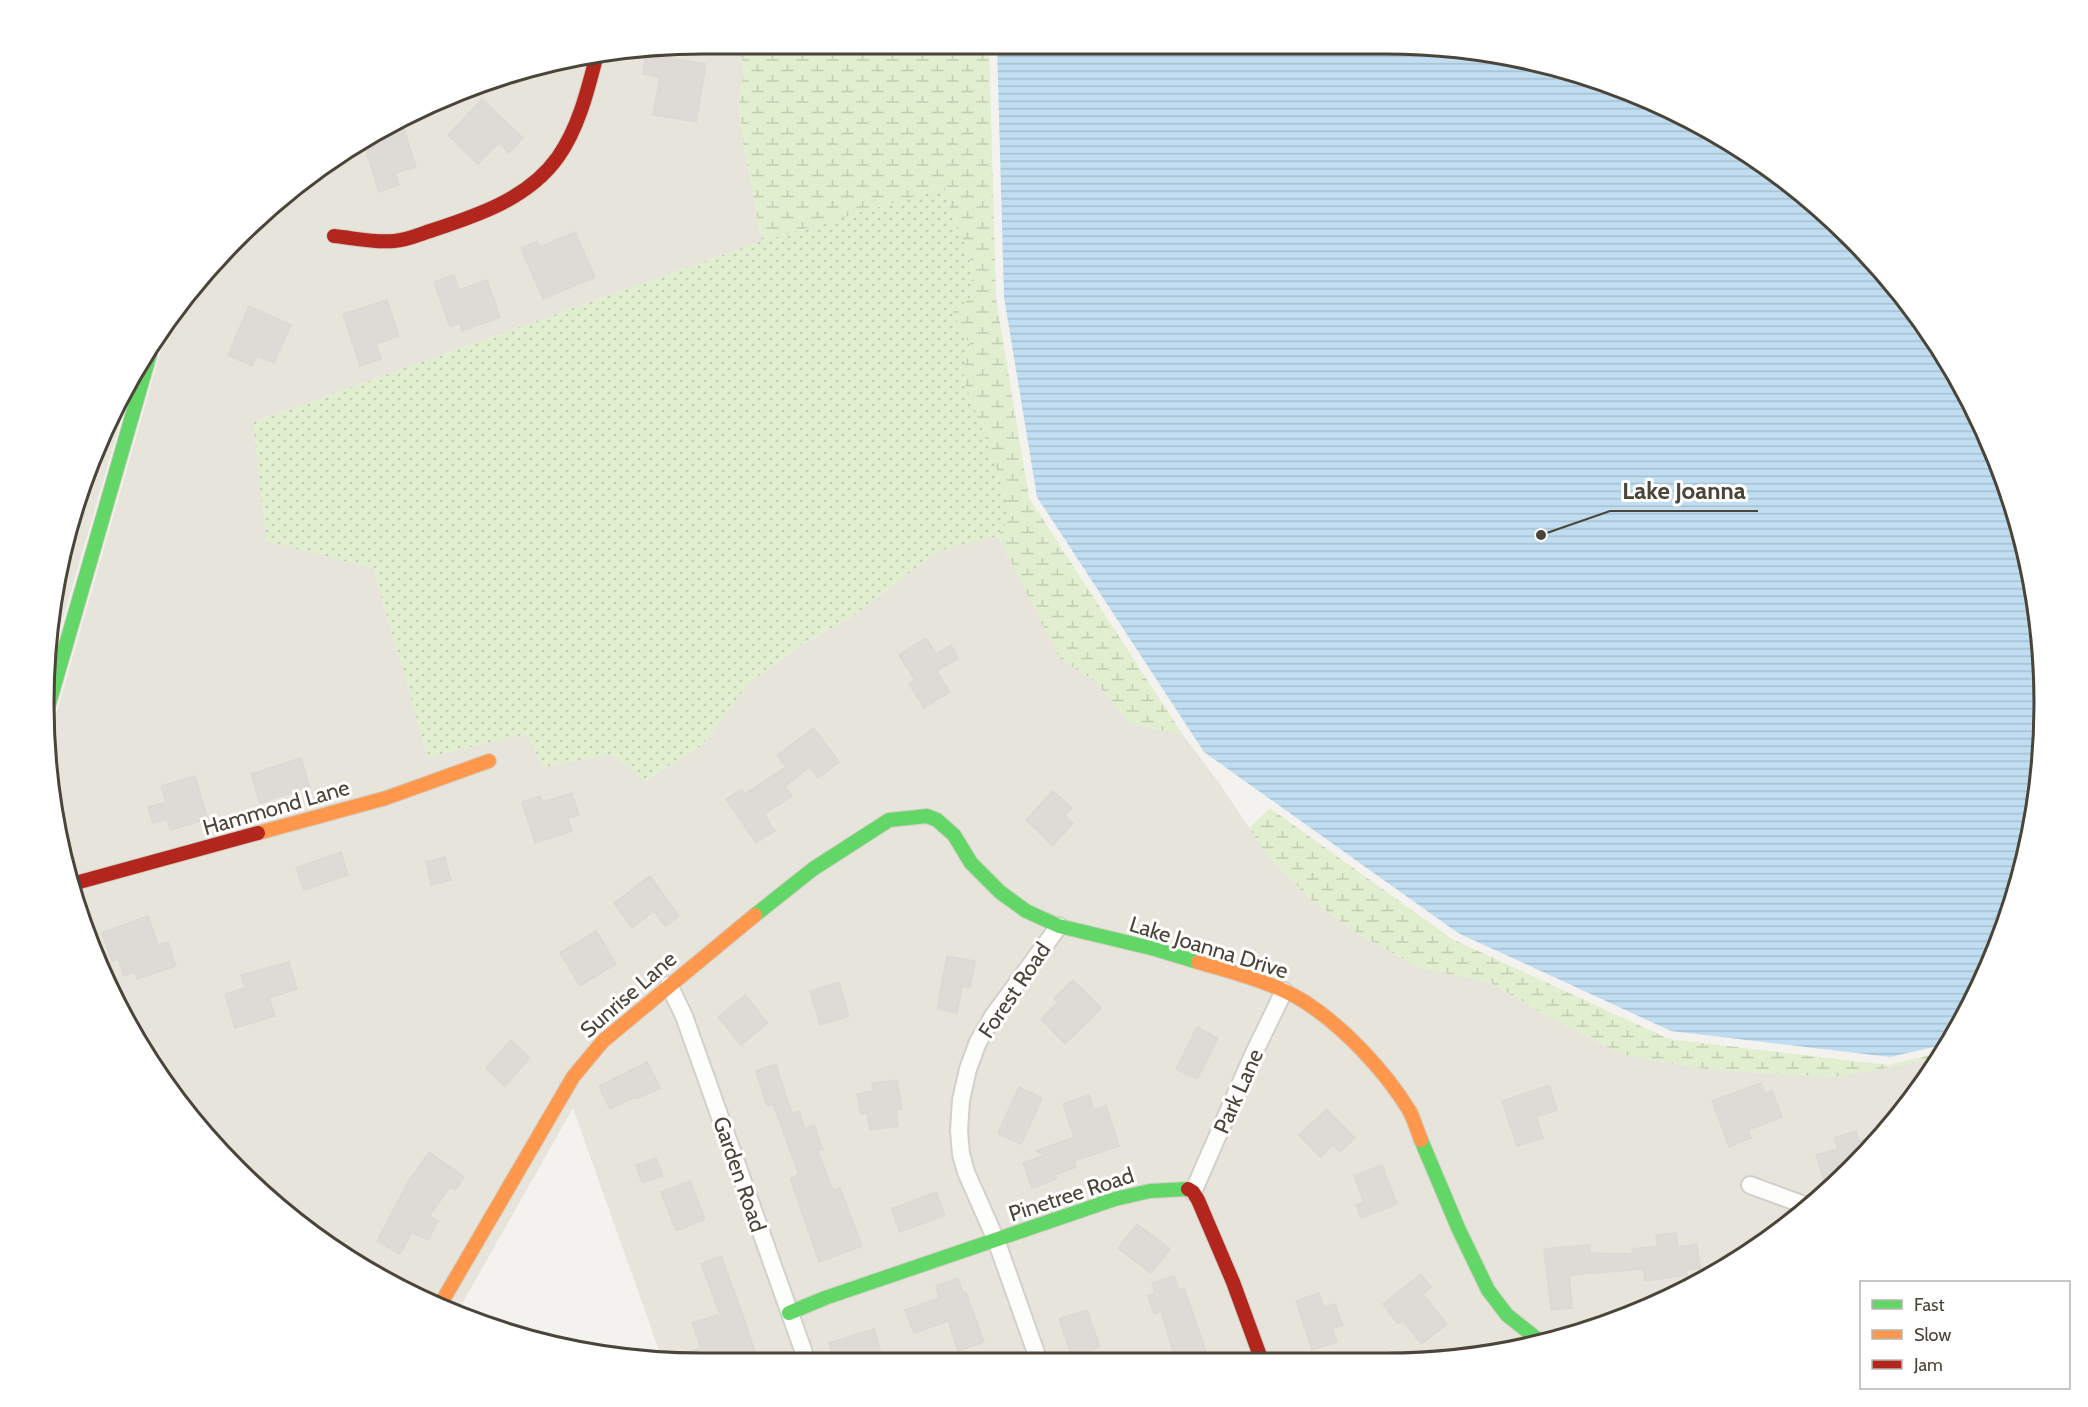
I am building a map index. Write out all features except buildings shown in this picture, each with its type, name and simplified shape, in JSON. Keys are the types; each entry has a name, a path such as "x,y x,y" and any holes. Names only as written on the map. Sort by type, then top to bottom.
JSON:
{"street":[{"path":"334,236 382,241 404,240 498,205 527,188 559,156 574,127 587,93 595,63"},
{"path":"56,654 143,375"},
{"name":"Hammond Lane","path":"79,882 386,798 489,760"},
{"name":"Sunrise Lane","path":"444,1299 573,1077 603,1041 710,951 813,869 879,825 902,818 927,816 937,820"},
{"name":"Lake Joanna Drive","path":"937,820 954,835 971,863 1000,892 1026,911 1059,926 1165,952 1249,977 1305,1002 1329,1020 1362,1050 1408,1111 1459,1230 1488,1290 1507,1315 1533,1336"},
{"name":"Forest Road","path":"1036,1353 996,1240 966,1172 961,1154 959,1131 961,1100 968,1069 978,1042 993,1016 1059,926"},
{"name":"Garden Road","path":"669,985 684,1016 804,1353"},
{"name":"Park Lane","path":"1193,1192 1284,991"},
{"path":"1750,1185 1800,1203"},
{"name":"Pinetree Road","path":"789,1313 825,1298 1108,1199 1144,1190 1173,1188 1188,1189 1193,1192"},
{"path":"1193,1192 1233,1282 1259,1353"}],"shaded area":[{"path":"742,54 744,71 739,100 743,143 762,241 253,422 373,568 428,757 527,734 543,767 612,754 645,781 701,746 749,683 798,647 853,616 938,551 997,534 1060,659 1095,681 1129,723 1183,735 1220,784 1268,856 1310,899 1357,933 1419,968 1490,982 1543,1014 1623,1055 1713,1070 1835,1077 1927,1060 1900,1099 1844,1163 1780,1219 1745,1244 1672,1286 1633,1304 1593,1319 1511,1341 1427,1352 1384,1353 659,1352 573,1108 461,1306 416,1286 343,1244 275,1192 244,1163 188,1099 163,1064 121,991 103,952 88,912 66,830 55,746 54,720 163,343 215,275 244,244 308,188 343,163 416,121 455,103 495,88 577,66 661,55"},
{"path":"123,411 58,636 66,577 76,535 103,455"}],"green space":[{"path":"742,54 989,54 996,298 1029,498 1185,738 1183,735 1129,723 1095,681 1060,659 998,536 1011,516 1002,483 963,378 965,376 962,374 970,343 962,335 953,311 970,299 972,279 970,259 961,230 956,228 945,188 762,241 743,143 739,100 744,71"},
{"path":"945,187 956,228 961,229 972,279 962,335 970,343 962,374 965,376 1002,483 1011,516 998,536 938,551 853,616 797,647 749,683 701,746 644,781 612,754 543,767 527,734 428,757 373,568 266,541 253,422 762,241"},
{"path":"1270,808 1452,939 1669,1039 1888,1065 1931,1055 1927,1060 1835,1077 1713,1070 1623,1055 1543,1014 1490,982 1419,968 1357,933 1310,899 1268,856 1249,828"}],"water":[{"path":"997,54 1427,55 1511,66 1593,88 1633,103 1709,141 1780,188 1844,244 1873,275 1925,343 1967,416 1985,455 2000,495 2022,577 2033,661 2034,704 2033,746 2022,830 2000,912 1985,952 1967,991 1936,1047 1890,1057 1671,1031 1458,933 1204,752 1037,497 1004,297"}],"traffic: fast":[{"path":"54,685 144,373"},
{"path":"755,915 813,869 889,820 927,816 937,820 954,835 971,863 1000,892 1026,911 1059,926 1155,949 1198,962"},
{"path":"1421,1140 1459,1230 1488,1290 1507,1315 1533,1336"},
{"path":"789,1313 825,1298 1115,1199 1150,1191 1188,1189"}],"traffic: slow":[{"path":"258,833 386,798 489,761"},
{"path":"444,1299 573,1077 603,1041 755,915"},
{"path":"1198,962 1280,989 1320,1012 1349,1037 1388,1080 1409,1110 1421,1140"}],"traffic: jam":[{"path":"334,236 379,241 404,239 468,218 518,194 533,184 558,157 572,133 595,63"},
{"path":"79,882 258,833"},
{"path":"1188,1189 1198,1200 1233,1282 1259,1353"}],"place":[{"name":"Lake Joanna","path":"1541,535"}]}
